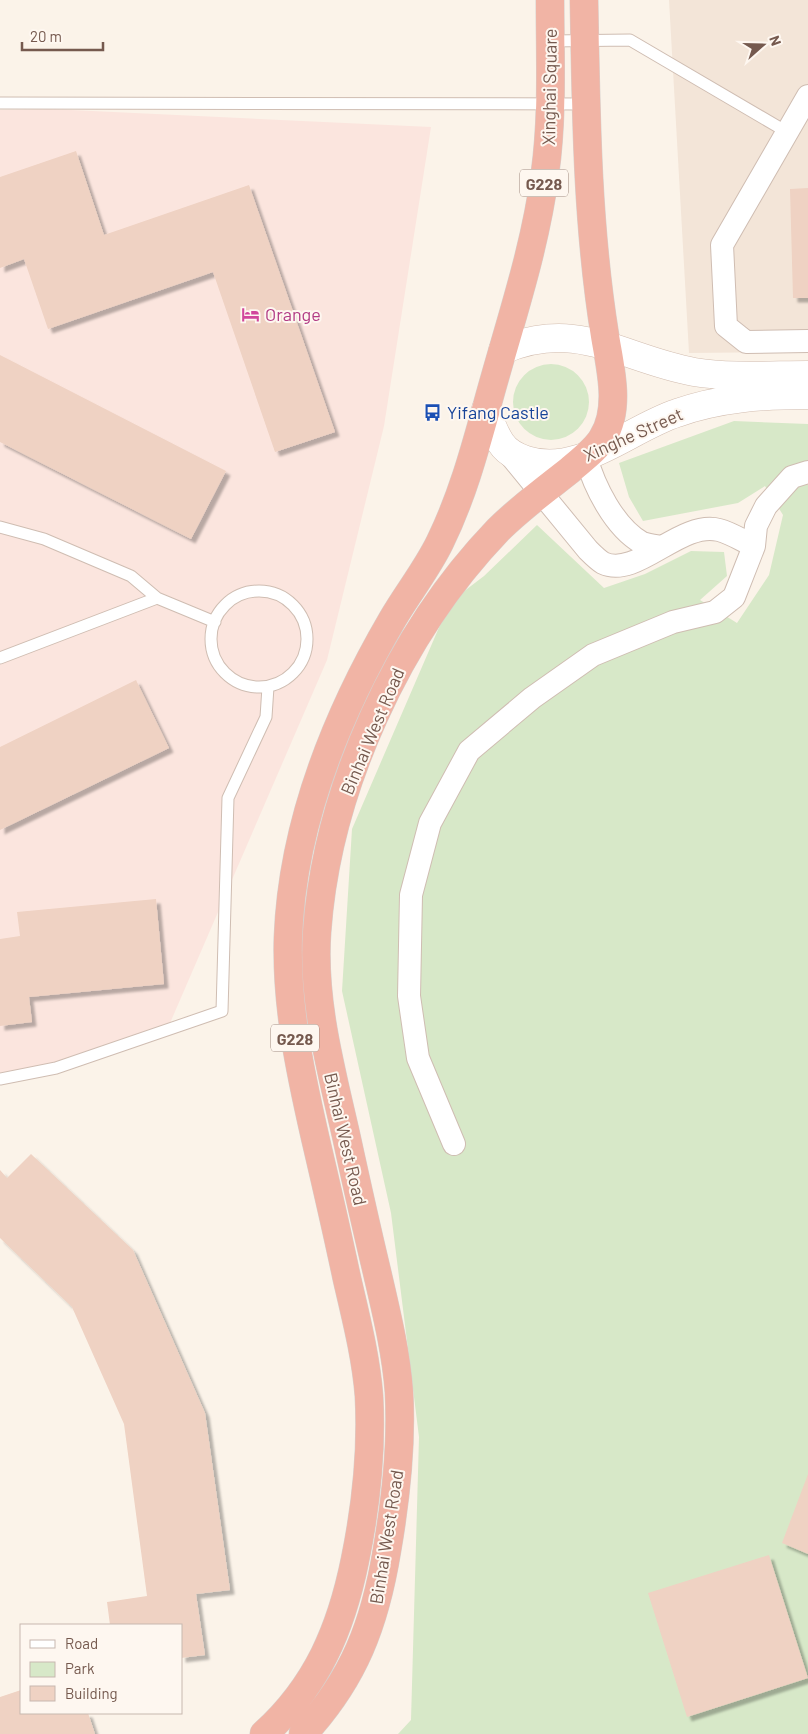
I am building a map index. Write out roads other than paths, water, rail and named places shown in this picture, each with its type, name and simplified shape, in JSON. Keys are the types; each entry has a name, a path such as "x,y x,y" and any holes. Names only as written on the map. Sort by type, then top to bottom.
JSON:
{"highway":[{"name":"Xinghai Square","path":"503,350 535,228 545,175 551,104 550,6"},
{"name":"Xinghai Square","path":"584,6 589,204 607,345"},
{"name":"Binhai West Road","path":"303,1734 325,1710 353,1668 373,1615 394,1506 399,1449 398,1391 390,1331 326,1046 318,992 316,938 321,881 336,818 361,748 390,684 420,628 442,594 469,561 503,525 586,456 604,436 612,410 612,379 607,345"},
{"name":"Binhai West Road","path":"264,1734 279,1720 311,1682 333,1640 351,1582 360,1537 369,1455 369,1395 360,1337 296,1052 289,994 288,947 294,876 308,810 335,737 363,672 439,544 467,478 503,350"}],"street":[{"path":"808,96 722,245 726,326 746,342 808,341"},
{"path":"503,350 524,341 552,338 582,339 694,372 808,375"},
{"name":"Xinghe Street","path":"486,409 492,428 502,445 518,458 538,464 560,463 586,456 676,413 740,399 769,395 808,395"},
{"path":"502,445 588,550 603,563 620,566 639,559 691,532 718,529 754,546"},
{"path":"586,456 591,477 600,495 627,532 643,544 661,547"},
{"path":"454,1144 418,1058 409,996 410,895 430,822 470,751 532,698 593,655 673,622 715,612 734,597 754,546 756,526 766,506 792,476 808,472"}],"lane":[{"path":"550,41 630,40 787,132"},
{"path":"0,103 586,104"},
{"path":"0,527 44,539 131,576 157,598 215,622"},
{"path":"257,591 273,593 288,600 299,612 306,626 307,643 304,658 295,672 289,677 268,687 252,687 237,682 225,673 216,660 212,645 215,622 228,602 242,594 257,591"},
{"path":"0,658 157,598"},
{"path":"0,1079 56,1068 222,1011 228,798 266,716 268,687"}],"place":[{"name":"Orange","path":"251,314"},
{"name":"Yifang Castle","path":"433,412"}]}
